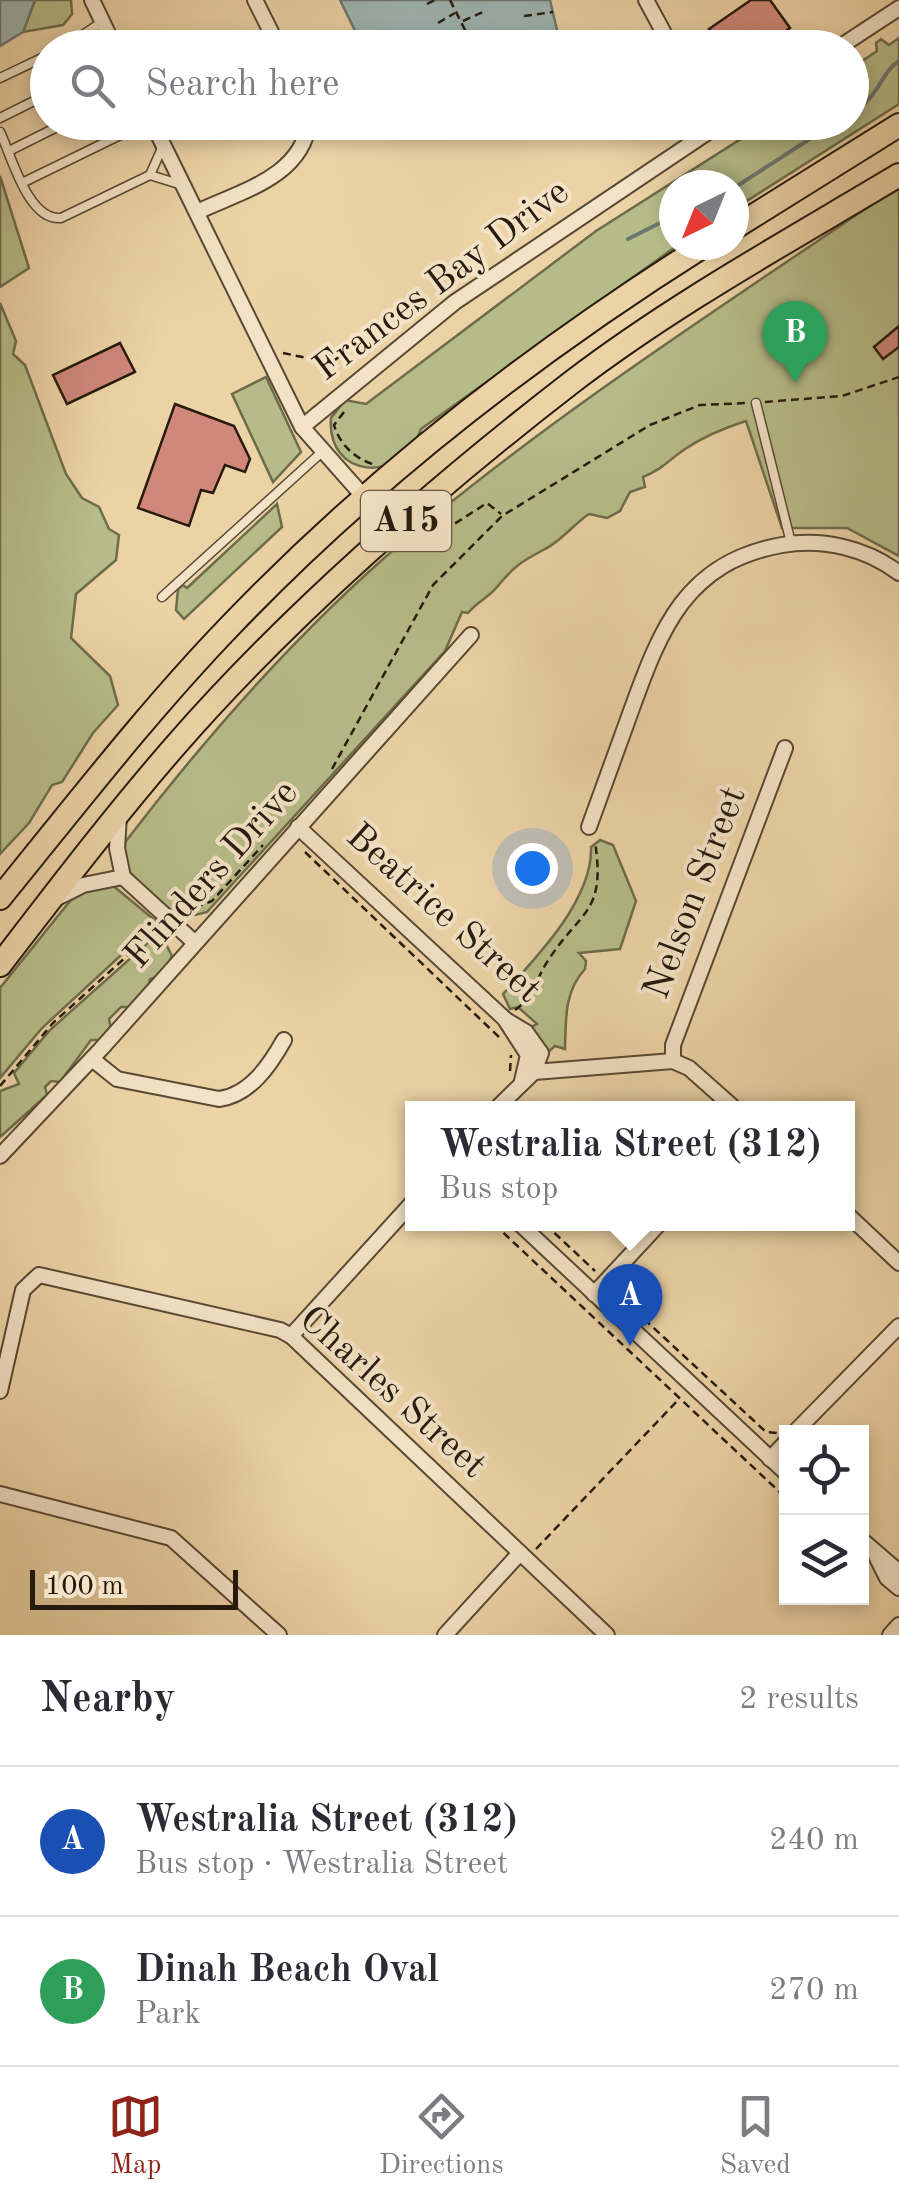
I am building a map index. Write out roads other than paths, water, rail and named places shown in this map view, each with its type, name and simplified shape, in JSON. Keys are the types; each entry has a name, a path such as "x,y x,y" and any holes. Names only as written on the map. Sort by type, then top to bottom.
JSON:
{"main road":[{"path":"749,219 899,125"},
{"path":"814,180 836,176 899,135"},
{"name":"A15","path":"0,965 175,746 262,655 395,529 573,382 724,279 899,175"},
{"name":"A15","path":"0,898 188,671 364,497 550,350 683,260"},
{"path":"364,497 395,529"}],"street":[{"path":"92,0 106,30"},
{"path":"256,0 270,30"},
{"path":"646,0 662,30"},
{"path":"865,30 899,8 894,0"},
{"path":"162,140 302,427 364,497"},
{"path":"194,205 294,163 302,140"},
{"name":"Frances Bay Drive","path":"302,427 468,293 694,140"},
{"path":"589,826 665,624 709,574 744,556 791,544 853,549 899,574"},
{"name":"Flinders Drive","path":"0,1156 92,1060 471,635"},
{"name":"Nelson Street","path":"673,1061 672,1045 785,748"},
{"path":"119,816 117,848 122,878 194,942"},
{"name":"Beatrice Street","path":"298,827 506,1020 541,1063"},
{"path":"49,902 83,884 122,878"},
{"path":"92,1060 117,1079 219,1100 236,1095 253,1082 284,1040"},
{"path":"502,1101 518,1078 541,1063 673,1061 689,1068 726,1101"},
{"path":"291,1336 405,1210"},
{"path":"855,1221 899,1263"},
{"path":"527,1231 779,1466"},
{"path":"594,1294 652,1231"},
{"name":"Charles Street","path":"0,1391 23,1290 31,1279 46,1275 291,1336 608,1635"},
{"path":"803,1425 899,1326"},
{"path":"770,1458 779,1448"},
{"path":"0,1494 172,1538 279,1635"},
{"path":"869,1546 899,1572"},
{"path":"874,1551 887,1578 899,1588"},
{"path":"444,1635 520,1553"},
{"path":"890,1635 899,1625"}],"lane":[{"path":"93,30 102,22"},
{"path":"0,78 30,64"},
{"path":"0,118 30,103"},
{"path":"0,132 36,208 54,219 150,176 173,180 194,205"},
{"path":"9,152 32,140"},
{"path":"24,182 105,140"},
{"path":"150,176 160,158 161,140"},
{"path":"756,403 791,544"},
{"path":"162,597 322,452"}],"water":[{"path":"0,0 35,0 23,32 0,46"},
{"path":"340,0 550,0 557,30 355,30"}],"waterway":[{"path":"869,99 899,61"},
{"path":"749,178 808,140"},
{"path":"628,239 659,224"}],"place":[{"name":"Dinah Beach Oval","path":"795,383"},
{"name":"Westralia Street (312)","path":"630,1346"}]}
